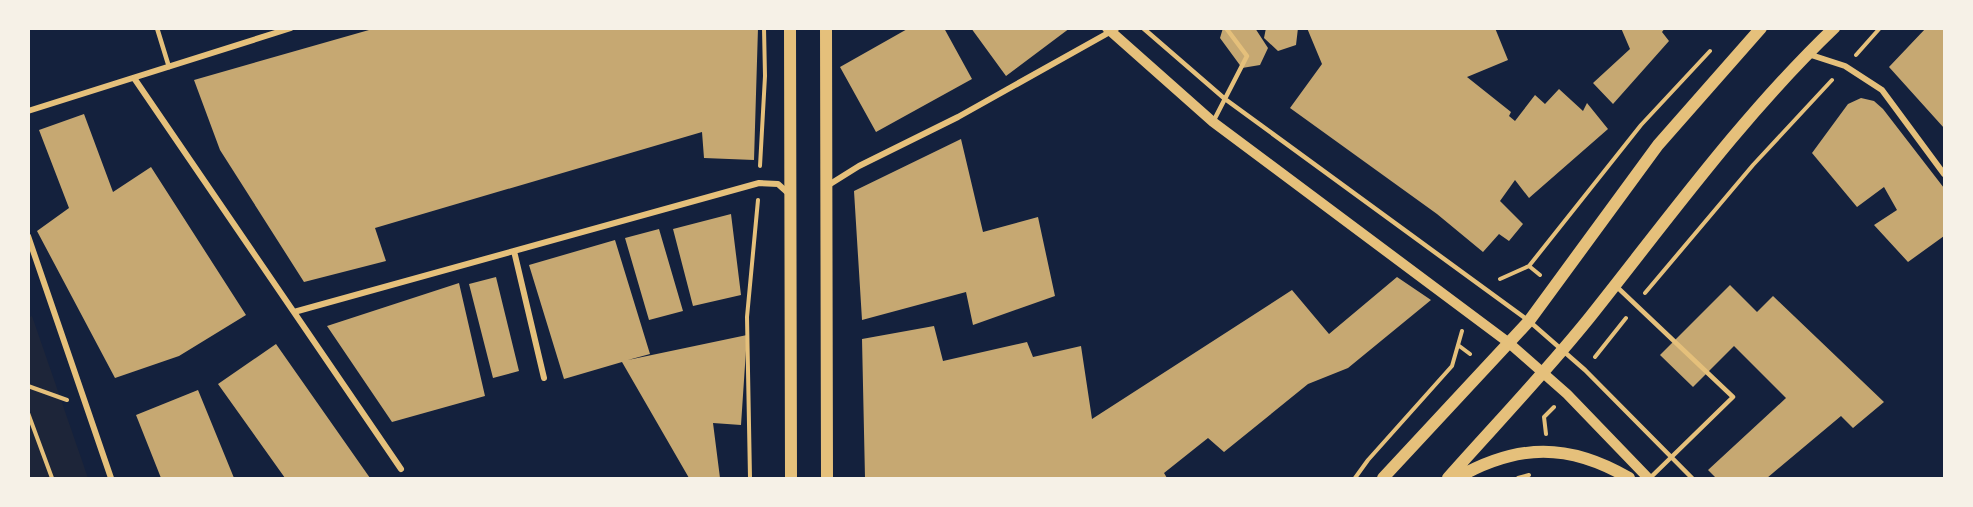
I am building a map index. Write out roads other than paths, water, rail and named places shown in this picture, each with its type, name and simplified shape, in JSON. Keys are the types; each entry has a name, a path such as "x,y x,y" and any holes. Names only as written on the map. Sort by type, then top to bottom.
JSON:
{"main road":[{"path":"790,28 791,478"},
{"path":"826,28 827,478"},
{"path":"1383,478 1529,321 1658,144 1761,28"},
{"path":"1448,478 1564,349 1700,177 1807,54 1834,28"},
{"path":"1457,478 1497,459 1524,452 1548,450 1570,452 1605,464 1629,478"}],"street":[{"path":"28,111 291,28"},
{"path":"827,186 859,165 958,117 1111,30 1213,122 1472,315 1543,371 1649,478"},
{"path":"1807,54 1845,66 1882,90 1944,174"},
{"path":"134,78 401,469"},
{"path":"294,312 759,183 778,184 791,198"},
{"path":"28,236 111,478"},
{"path":"514,251 544,378"}],"lane":[{"path":"157,28 169,67"},
{"path":"1143,28 1225,99 1490,292 1564,349 1692,478"},
{"path":"1213,122 1247,56 1226,28"},
{"path":"1615,285 1733,397 1649,478"}]}
